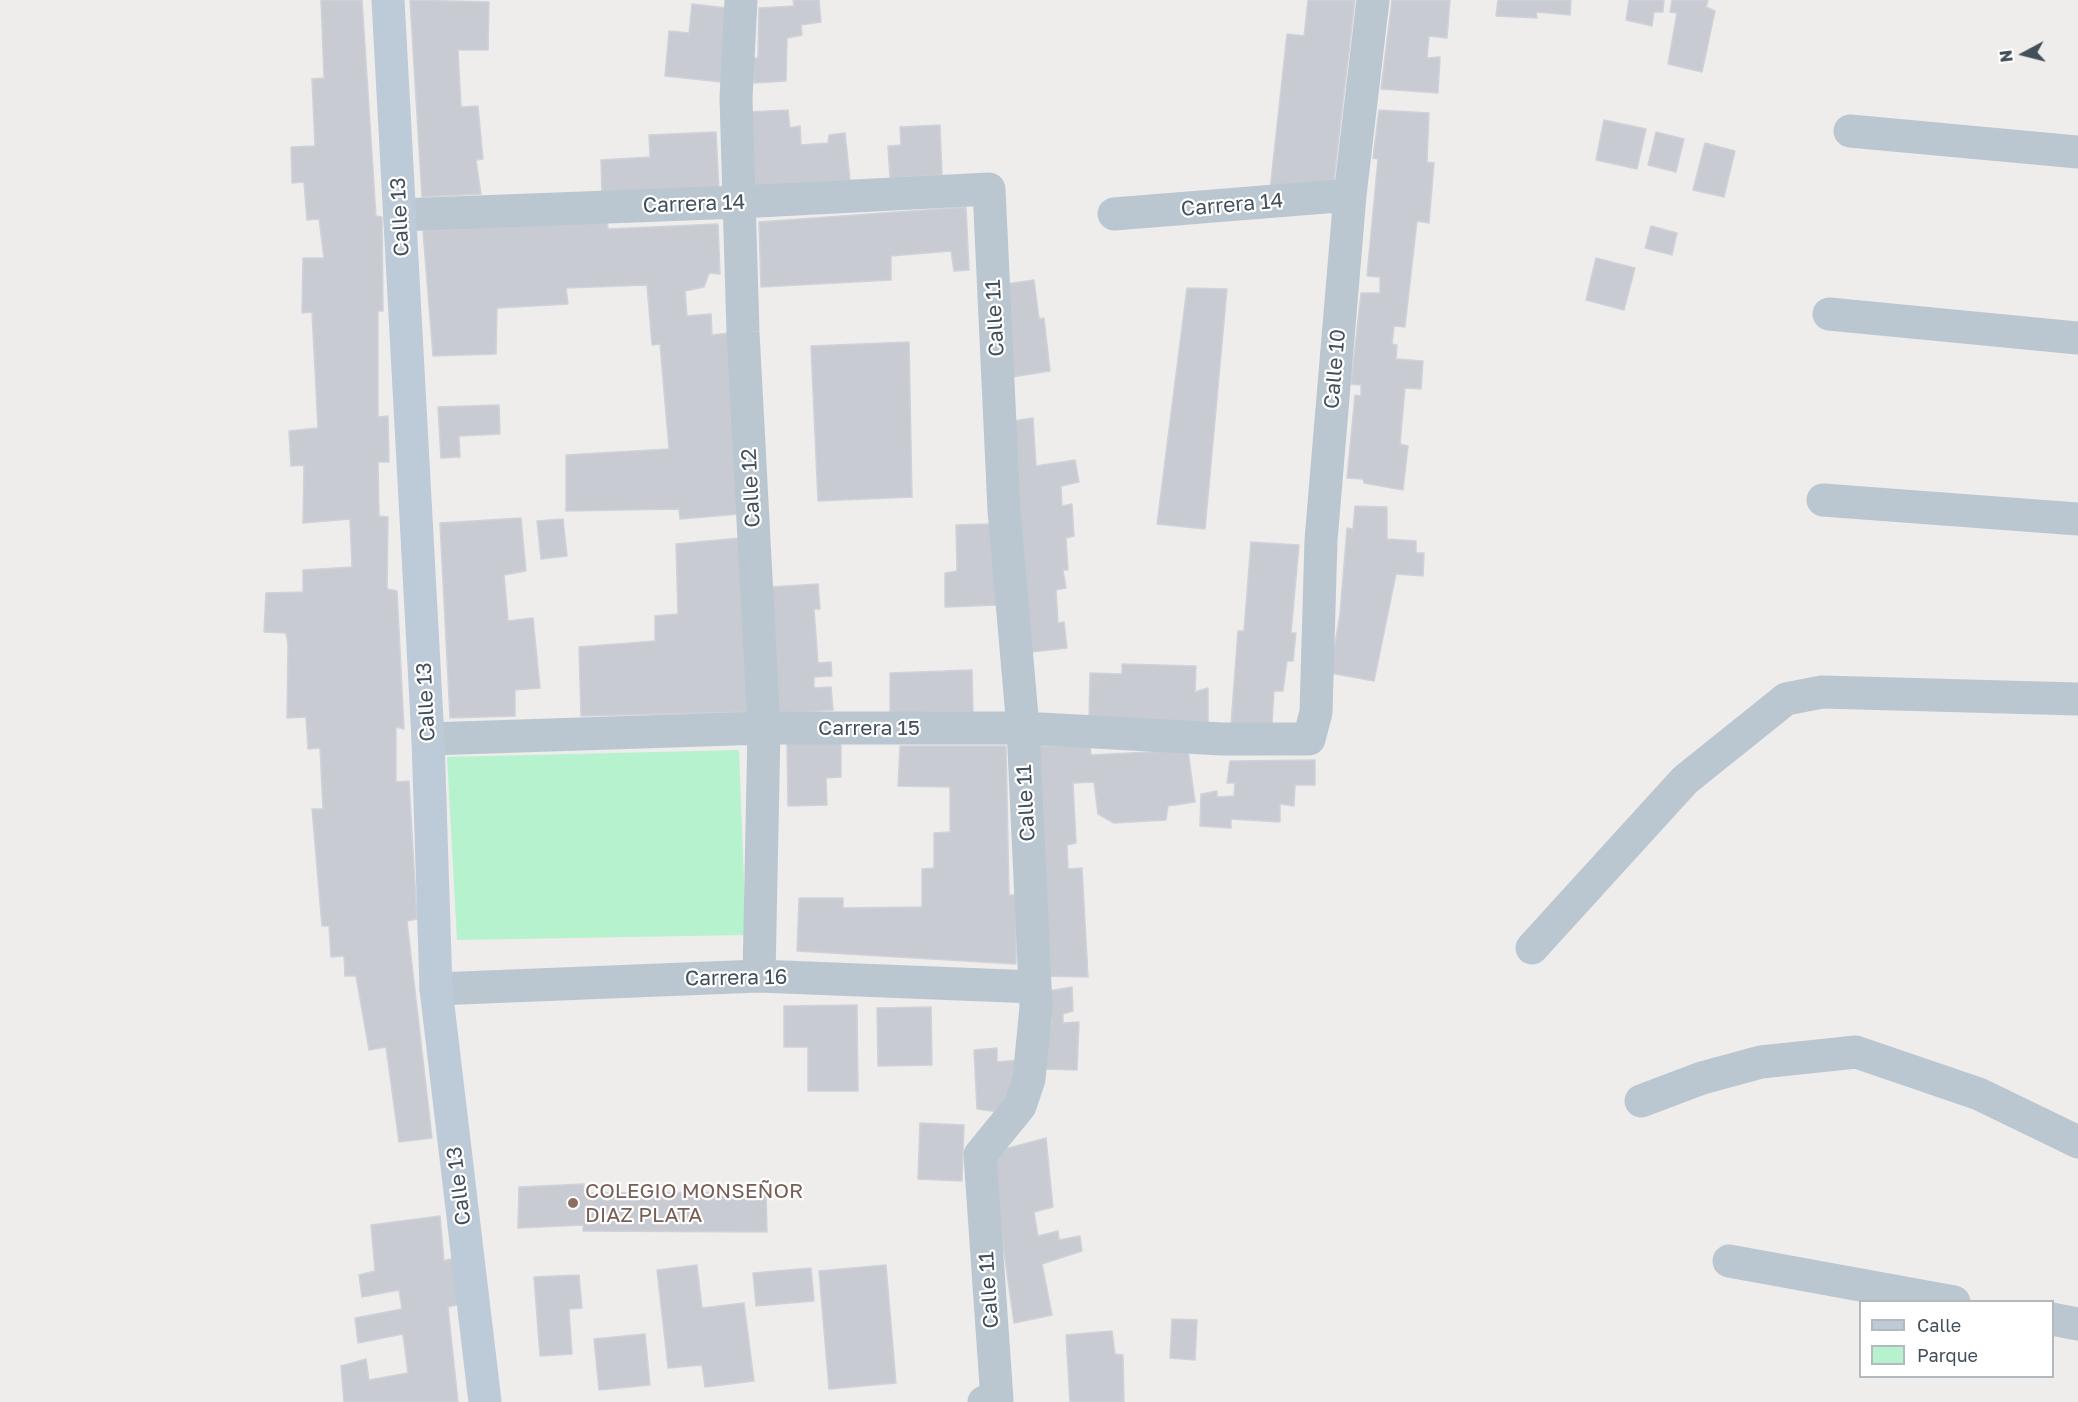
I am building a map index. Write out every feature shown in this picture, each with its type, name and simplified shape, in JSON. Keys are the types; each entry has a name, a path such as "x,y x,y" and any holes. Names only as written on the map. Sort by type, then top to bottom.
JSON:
{"street":[{"name":"Calle 13","path":"388,0 428,739 436,989 485,1402"},
{"name":"Calle 12","path":"741,0 736,98 743,332 764,728 759,976"},
{"name":"Calle 10","path":"1309,739 1316,712 1321,540 1350,195 1373,0"},
{"path":"1850,131 2078,152"},
{"name":"Carrera 14","path":"400,215 739,202 989,189"},
{"name":"Calle 11","path":"989,189 1004,510 1023,728 1036,1007 1029,1079 1020,1106 980,1155 991,1401"},
{"name":"Carrera 14","path":"1114,214 1350,195"},
{"path":"1829,314 2078,338"},
{"path":"1823,500 2078,519"},
{"path":"1532,948 1685,780 1785,699 1822,692 2078,699"},
{"name":"Carrera 15","path":"428,739 764,728 1023,728 1222,739 1309,739"},
{"name":"Carrera 16","path":"436,989 759,976 1035,987"},
{"path":"1641,1101 1702,1078 1761,1062 1856,1052 1979,1094 2078,1142"},
{"path":"1729,1261 1943,1300"},
{"path":"2054,1319 2078,1324"}],"green space":[{"path":"739,750 746,935 457,940 447,757"}],"building":[{"path":"321,0 362,0 376,216 382,217 383,311 378,311 378,417 388,416 389,462 378,462 379,516 388,517 387,589 397,591 404,729 396,727 396,782 409,781 417,919 407,921 432,1138 399,1142 386,1047 369,1050 356,976 345,976 344,956 331,957 329,926 322,926 312,809 323,809 320,748 308,749 306,717 287,718 288,644 286,633 264,632 266,593 303,592 303,570 352,567 350,519 303,523 304,465 291,466 289,431 318,428 312,312 302,313 303,258 324,258 319,219 307,220 304,182 292,183 291,147 315,146 312,79 324,78"},
{"path":"410,0 489,2 488,50 458,50 461,107 478,106 483,159 476,160 481,194 422,197"},
{"path":"793,0 819,0 821,22 801,25 802,35 787,38 786,81 754,83 753,58 758,58 759,8 794,6"},
{"path":"1308,0 1355,0 1332,197 1270,190 1287,34 1304,36"},
{"path":"1392,0 1450,0 1447,38 1429,36 1427,58 1440,57 1438,93 1381,89"},
{"path":"1498,0 1571,0 1570,15 1536,12 1537,18 1496,16"},
{"path":"1629,0 1664,0 1663,12 1654,12 1652,26 1626,20"},
{"path":"1672,0 1708,0 1706,7 1715,11 1702,72 1668,64 1677,13 1670,12"},
{"path":"692,4 736,9 722,82 665,76 669,31 689,33"},
{"path":"788,110 790,128 800,126 801,145 828,143 829,135 845,133 850,180 752,186 749,112"},
{"path":"1379,110 1429,113 1427,162 1434,163 1429,223 1417,221 1405,327 1394,326 1392,344 1397,345 1396,359 1423,361 1421,389 1405,388 1400,444 1408,446 1403,490 1364,483 1363,479 1347,478 1355,395 1361,396 1361,385 1351,384 1361,293 1380,293 1380,277 1367,276 1378,159 1373,158"},
{"path":"1604,120 1646,129 1637,169 1596,160"},
{"path":"940,125 942,175 890,178 888,146 901,145 900,127"},
{"path":"716,132 719,190 602,195 601,160 650,157 649,135"},
{"path":"1656,132 1684,139 1676,172 1648,165"},
{"path":"1705,143 1735,151 1724,197 1693,190"},
{"path":"966,207 969,270 954,271 951,251 891,256 891,280 761,287 759,222"},
{"path":"607,220 608,229 718,224 720,274 709,273 704,287 685,291 687,316 711,314 712,335 729,333 740,514 680,519 679,509 566,511 566,455 669,449 660,344 652,345 647,285 566,288 568,304 497,308 496,354 433,356 423,231"},
{"path":"1651,226 1677,233 1672,255 1645,248"},
{"path":"1596,258 1635,268 1624,310 1586,300"},
{"path":"1034,280 1039,319 1044,318 1050,371 1012,377 1006,284"},
{"path":"1187,288 1227,289 1205,529 1157,524"},
{"path":"909,342 912,497 818,501 811,346"},
{"path":"499,405 500,434 459,436 460,457 441,458 438,407"},
{"path":"1033,418 1036,466 1075,460 1079,482 1061,486 1062,506 1072,504 1074,536 1066,538 1068,570 1063,570 1066,588 1056,590 1058,623 1064,622 1067,648 1031,652 1013,421"},
{"path":"1355,506 1387,507 1387,539 1416,541 1416,553 1424,553 1423,576 1396,574 1374,681 1330,673 1340,614 1347,528 1353,529"},
{"path":"521,518 526,571 504,575 508,621 533,618 540,688 515,690 515,716 450,718 440,523"},
{"path":"563,519 567,556 541,559 537,521"},
{"path":"992,524 998,605 945,607 945,573 957,571 956,525"},
{"path":"740,538 750,712 581,716 579,647 655,641 655,616 678,614 676,544"},
{"path":"1251,542 1299,545 1291,633 1296,633 1293,661 1287,661 1283,691 1274,691 1272,724 1231,724 1238,631 1244,631"},
{"path":"818,584 820,609 814,609 818,663 831,662 832,676 814,677 814,688 831,687 833,710 778,713 770,587"},
{"path":"1122,664 1196,666 1195,692 1208,688 1208,724 1089,721 1090,673 1122,674"},
{"path":"972,670 973,712 890,713 890,673"},
{"path":"841,738 841,777 826,778 827,805 788,806 787,740"},
{"path":"900,746 1006,746 1009,895 1016,895 1016,964 797,951 799,898 843,898 843,908 922,907 922,869 934,868 934,833 950,832 950,787 898,786"},
{"path":"1038,746 1090,746 1091,755 1188,750 1195,802 1168,806 1166,820 1114,823 1098,814 1094,782 1073,783 1076,843 1067,845 1068,869 1082,868 1088,977 1043,976"},
{"path":"1315,760 1315,785 1295,785 1294,806 1280,804 1280,822 1231,819 1231,828 1200,826 1201,794 1217,791 1217,797 1234,796 1235,783 1227,783 1230,761"},
{"path":"1072,987 1073,1011 1063,1014 1063,1023 1079,1022 1077,1070 1044,1069 1045,1025 1052,1024 1049,991"},
{"path":"857,1005 858,1091 808,1091 808,1047 784,1047 784,1006"},
{"path":"931,1007 932,1065 878,1066 877,1008"},
{"path":"997,1048 997,1062 1019,1060 1012,1095 999,1112 977,1109 974,1050"},
{"path":"920,1123 964,1125 962,1181 918,1179"},
{"path":"1046,1138 1053,1207 1034,1212 1038,1236 1058,1231 1059,1240 1080,1236 1082,1251 1042,1264 1052,1315 1014,1323 990,1153"},
{"path":"584,1184 584,1193 766,1192 767,1232 583,1231 583,1225 518,1228 519,1187"},
{"path":"440,1216 444,1261 457,1257 461,1304 448,1307 458,1402 344,1402 341,1366 366,1359 369,1380 408,1373 403,1334 358,1343 355,1318 402,1309 399,1290 362,1297 359,1275 375,1271 371,1225"},
{"path":"697,1265 702,1308 744,1303 754,1381 705,1387 702,1365 668,1368 657,1270"},
{"path":"886,1265 896,1383 829,1389 819,1271"},
{"path":"811,1268 814,1301 756,1306 753,1273"},
{"path":"579,1275 582,1308 569,1309 572,1354 540,1356 534,1277"},
{"path":"1172,1319 1197,1320 1195,1360 1170,1358"},
{"path":"1112,1331 1115,1354 1123,1355 1124,1402 1070,1402 1066,1335"},
{"path":"645,1334 650,1385 599,1390 594,1339"}],"place":[{"name":"COLEGIO MONSEÑOR DIAZ PLATA","path":"573,1203"}]}
